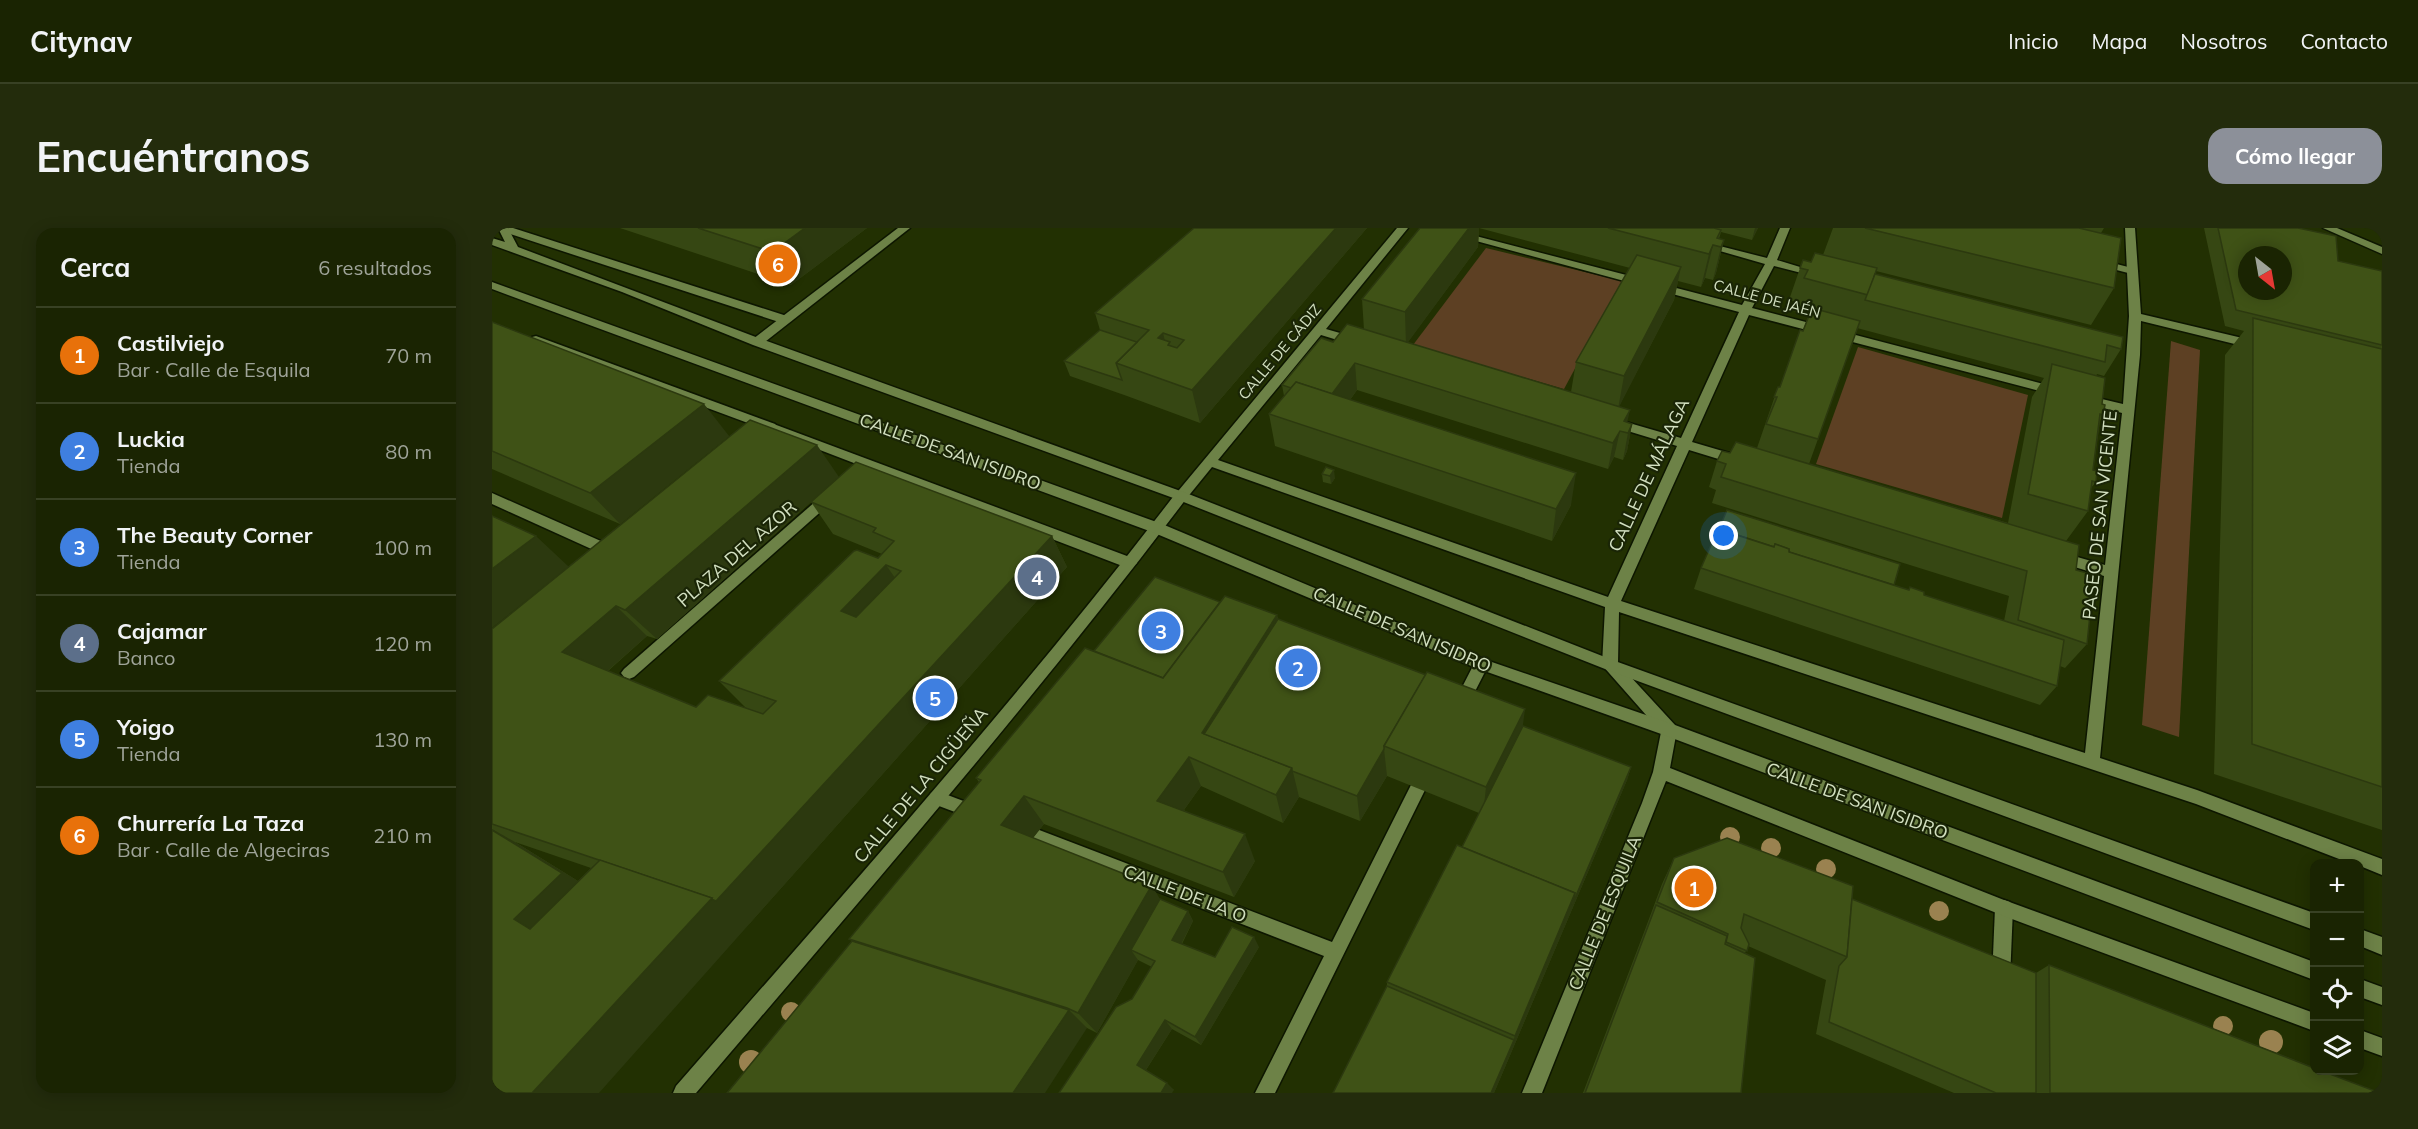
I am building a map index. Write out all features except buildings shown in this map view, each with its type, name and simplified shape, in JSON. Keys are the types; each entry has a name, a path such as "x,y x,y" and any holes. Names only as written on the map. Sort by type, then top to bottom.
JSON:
{"street":[{"path":"757,342 905,228"},
{"name":"CALLE DE CÁDIZ","path":"1181,496 1404,228"},
{"name":"CALLE DE JAÉN","path":"1433,228 2128,410"},
{"name":"CALLE DE MÁLAGA","path":"1610,665 1612,604 1785,228"},
{"name":"PASEO DE SAN VICENTE","path":"2092,762 2134,354 2135,316 2130,228"},
{"path":"2328,228 2382,250"},
{"path":"504,229 786,320"},
{"path":"504,229 513,248"},
{"name":"CALLE DE SAN ISIDRO","path":"492,241 757,342 1181,496 1610,665 2310,921"},
{"path":"1695,242 1826,277"},
{"path":"2087,260 2132,271"},
{"name":"CALLE DE SAN ISIDRO","path":"492,285 1157,528 1481,664 1669,730 2310,970"},
{"path":"2135,316 2272,349"},
{"path":"1319,331 1365,345"},
{"name":"CALLE DE SAN ISIDRO","path":"522,334 868,462 1130,563"},
{"path":"2118,350 2134,354"},
{"path":"1604,419 1754,465"},
{"path":"745,447 771,427"},
{"path":"855,473 868,462"},
{"path":"1211,462 1612,604 2197,797 2382,867"},
{"name":"PLAZA DEL AZOR","path":"629,672 839,488"},
{"name":"CALLE DE LA CIGÜEÑA","path":"683,1093 937,798 1130,563 1181,496"},
{"path":"492,498 614,553"},
{"path":"2051,555 2113,573"},
{"path":"1456,714 1481,664"},
{"path":"1610,665 1669,730"},
{"name":"CALLE DE ESQUILA","path":"1532,1093 1650,803 1661,772 1669,730"},
{"path":"1661,772 2004,908 2311,1021"},
{"path":"1266,1093 1418,788"},
{"path":"937,798 994,820"},
{"name":"CALLE DE LA O","path":"1034,836 1336,952"},
{"path":"2001,980 2004,908"},
{"path":"2364,939 2382,946"},
{"path":"2364,989 2382,996"},
{"path":"2364,1040 2382,1047"}],"shaded area":[{"path":"1486,248 1622,281 1564,389 1413,345"},
{"path":"2171,341 2200,350 2179,737 2142,725"},
{"path":"1858,347 2028,395 2002,518 1816,464"}],"place":[{"name":"Churrería La Taza","path":"778,264"},
{"name":"Cajamar","path":"1037,577"},
{"name":"The Beauty Corner","path":"1161,631"},
{"name":"Luckia","path":"1298,668"},
{"name":"Yoigo","path":"935,698"},
{"name":"Castilviejo","path":"1694,888"}]}
